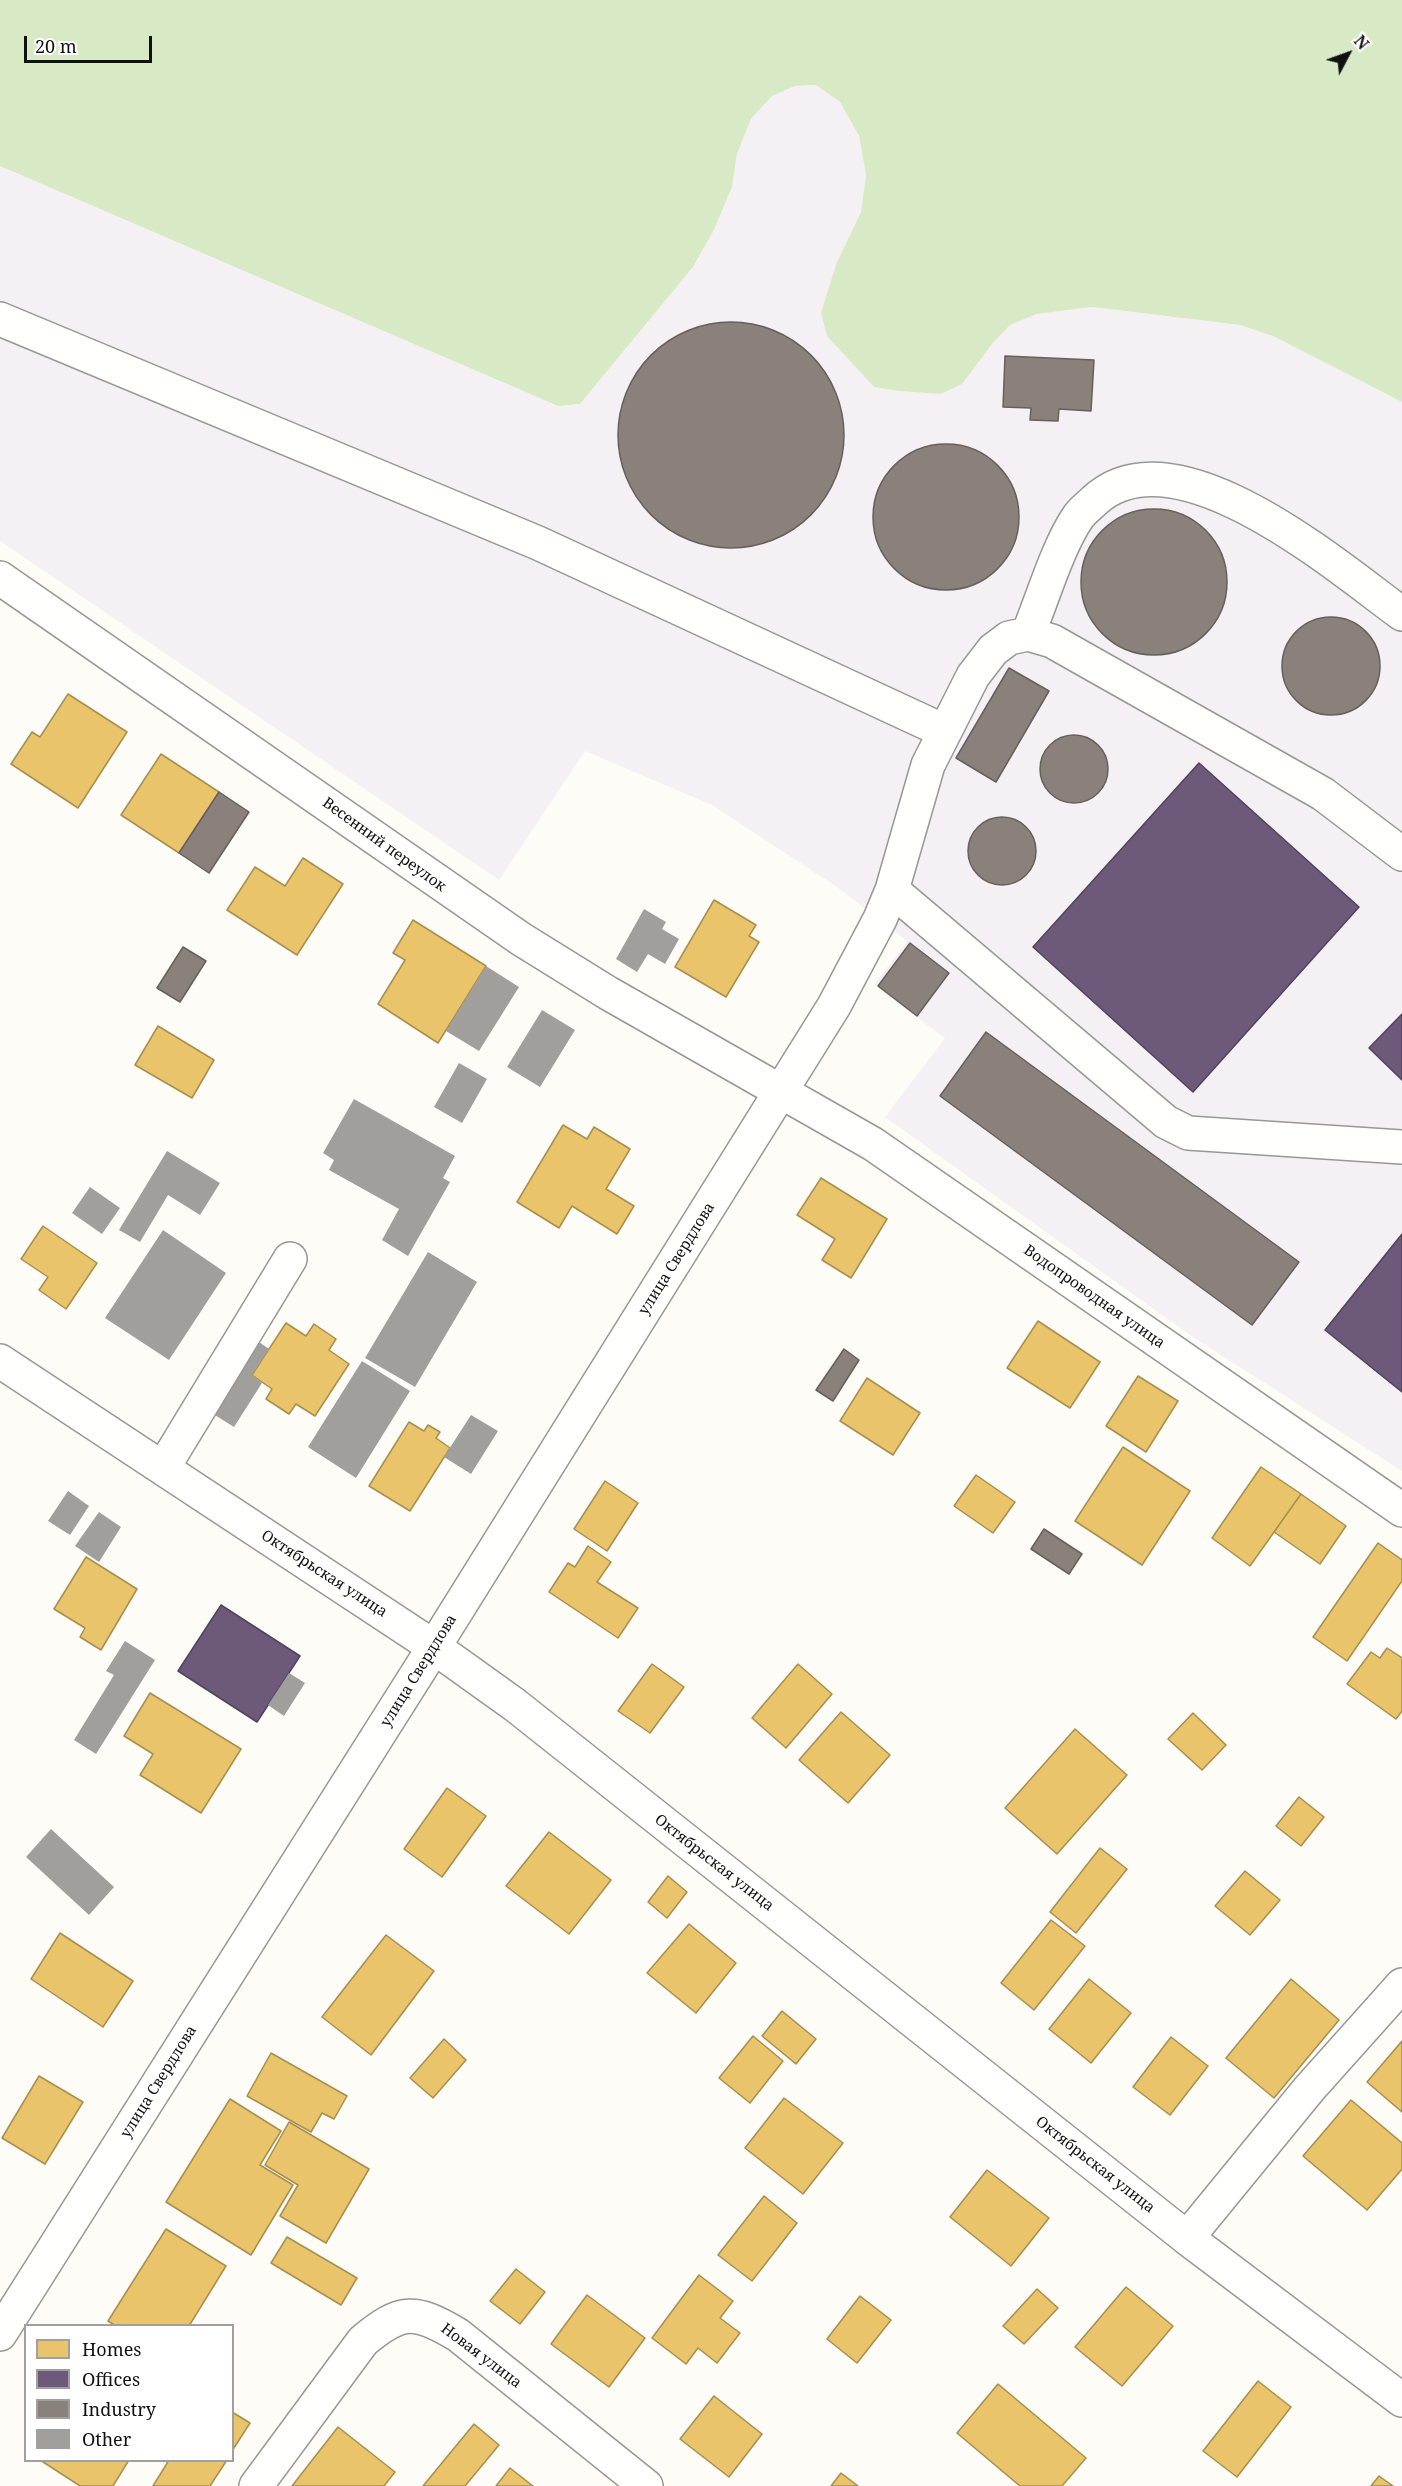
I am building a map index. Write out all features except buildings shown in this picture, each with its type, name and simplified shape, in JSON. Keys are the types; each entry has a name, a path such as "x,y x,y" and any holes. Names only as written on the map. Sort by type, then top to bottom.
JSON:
{"street":[{"path":"0,319 538,543 944,731"},
{"path":"1402,614 1283,527 1227,499 1186,483 1153,478 1120,484 1101,495 1079,515 1066,538 1028,634 1052,641 1323,794 1402,854"},
{"name":"Весенний переулок","path":"0,578 521,939 608,993 782,1090"},
{"name":"улица Свердлова","path":"0,2334 434,1647 834,1006 880,919 892,890 928,765 944,731 974,676 993,650 1009,638 1028,634"},
{"path":"892,890 1166,1122 1188,1133 1402,1147"},
{"name":"Водопроводная улица","path":"782,1090 873,1144 1402,1509"},
{"path":"163,1468 290,1259"},
{"name":"Октябрьская улица","path":"0,1361 434,1647 525,1712 1187,2238 1402,2400"},
{"path":"1187,2238 1309,2089 1402,1984"},
{"name":"Новая улица","path":"256,2486 363,2341 383,2324 404,2316 432,2319 458,2335 646,2486"}],"shaded area":[{"path":"816,85 840,102 859,137 866,175 861,212 837,262 828,336 874,387 941,394 1010,325 1037,314 1092,307 1240,325 1275,337 1402,402 1402,1471 1193,1337 885,1117 945,1038 874,985 907,941 837,887 712,805 585,751 499,880 0,541 0,166 558,406 580,404 693,267 714,230 732,187 737,154 751,119 772,96 795,86"}],"green space":[{"path":"0,0 1402,0 1402,402 1275,337 1240,325 1092,307 1037,314 1010,325 992,344 962,384 941,394 874,387 827,336 821,313 837,262 861,212 866,175 859,136 840,102 816,85 795,86 772,96 751,119 737,154 732,187 714,230 693,267 580,404 558,406 0,166"}]}
